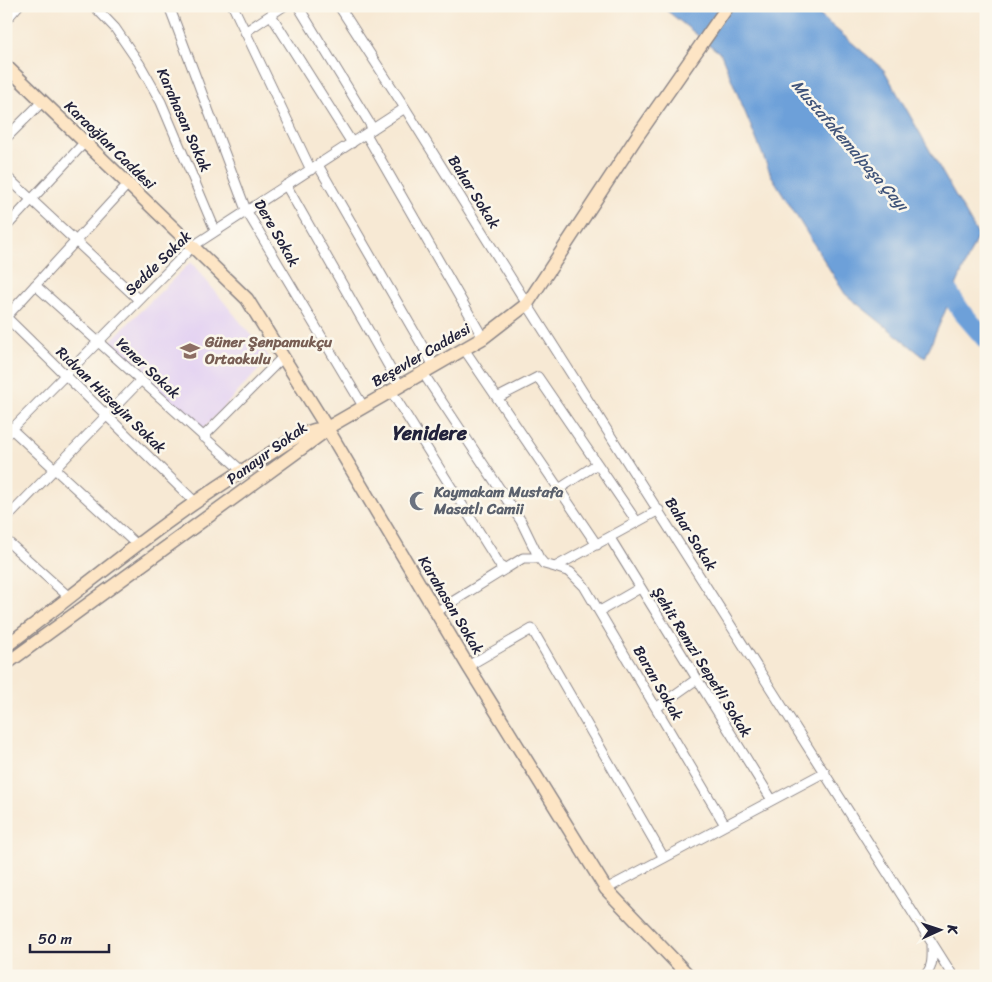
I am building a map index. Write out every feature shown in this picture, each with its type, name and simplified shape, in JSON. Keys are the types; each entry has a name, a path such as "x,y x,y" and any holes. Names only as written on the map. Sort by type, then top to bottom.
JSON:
{"street":[{"path":"6,20 18,6"},
{"name":"Karahasan Sokak","path":"94,6 115,28 125,42 161,102 215,230"},
{"name":"Dere Sokak","path":"169,6 246,210 364,406"},
{"path":"233,6 314,168 428,370 521,521 539,558 523,558 436,612"},
{"path":"245,32 284,6"},
{"path":"298,6 483,338"},
{"name":"Bahar Sokak","path":"339,6 953,976"},
{"name":"Beşevler Caddesi","path":"327,428 483,338 527,304 636,138 728,6"},
{"path":"271,15 352,143"},
{"name":"Karaoğlan Caddesi","path":"6,66 193,246"},
{"path":"6,138 42,102"},
{"name":"Sedde Sokak","path":"8,429 66,374 193,246 405,108"},
{"path":"6,227 84,143"},
{"path":"6,176 139,300"},
{"path":"6,317 128,184"},
{"path":"286,185 396,388 503,570"},
{"name":"Karahasan Sokak","path":"193,246 247,299 327,428 468,666 606,889 689,976"},
{"name":"Yener Sokak","path":"35,285 242,471"},
{"name":"Rıdvan Hüseyin Sokak","path":"6,317 196,503"},
{"path":"464,349 597,545"},
{"path":"203,437 283,357"},
{"path":"497,398 538,377 637,522"},
{"path":"6,519 141,380"},
{"name":"Panayır Sokak","path":"6,646 136,544 242,471 308,431 327,428"},
{"name":"Panayır Sokak","path":"6,664 327,428"},
{"path":"8,429 136,544"},
{"path":"559,489 597,464"},
{"path":"555,567 659,510"},
{"name":"Şehit Remzi Sepetli Sokak","path":"610,538 772,800"},
{"path":"6,540 69,597"},
{"name":"Baran Sokak","path":"539,558 544,564 570,572 584,586 725,825"},
{"path":"600,611 640,588"},
{"path":"468,666 532,629 664,858"},
{"path":"656,708 697,679"},
{"path":"606,889 824,772"},
{"path":"924,976 931,966 932,943"}],"shaded area":[{"name":"Güner Şenpamukçu Ortaokulu","path":"191,262 270,358 202,430 107,344"}],"water":[{"path":"661,6 809,6 884,70 978,235 925,358 845,294 771,175 721,54"}],"waterway":[{"name":"Mustafakemalpaşa Çayı","path":"938,276 961,311 986,340"}],"place":[{"name":"Güner Şenpamukçu Ortaokulu","path":"190,351"},
{"name":"Kaymakam Mustafa Masatlı Camii","path":"419,501"}],"district":[{"name":"Yenidere","path":"430,433"}]}
